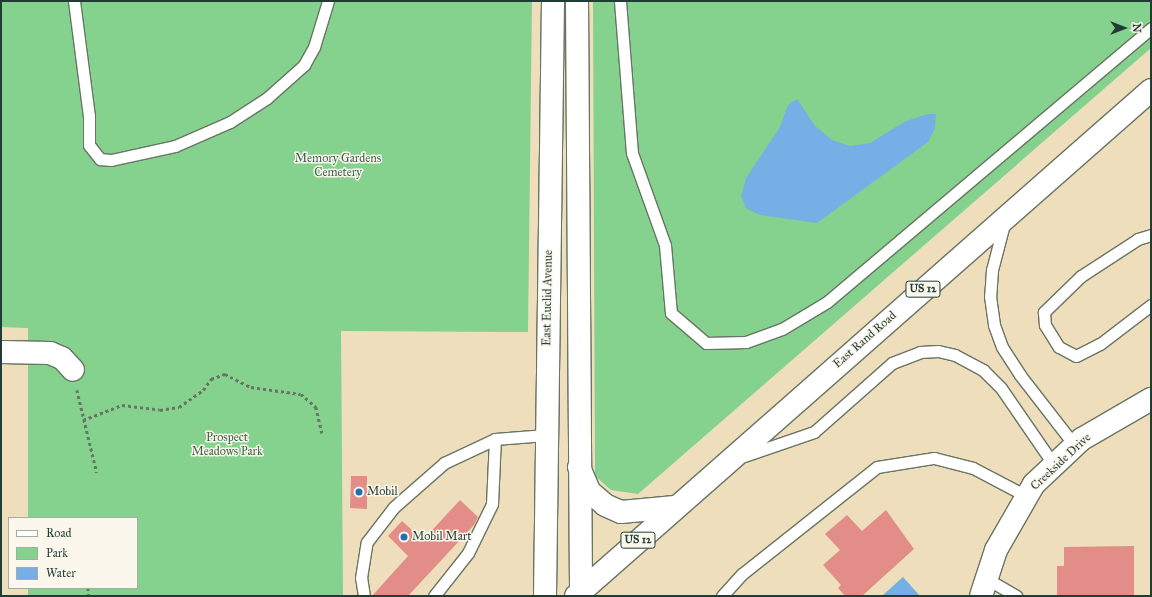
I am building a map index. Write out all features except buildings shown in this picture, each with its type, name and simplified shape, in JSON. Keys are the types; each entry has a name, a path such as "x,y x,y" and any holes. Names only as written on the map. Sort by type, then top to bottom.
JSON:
{"main road":[{"name":"East Euclid Avenue","path":"545,596 553,1"},
{"path":"577,1 579,594"},
{"name":"East Rand Road","path":"579,594 726,462 1151,90"},
{"path":"1,352 50,353 62,358 73,370"},
{"name":"Creekside Drive","path":"984,587 996,550 1026,496 1054,465 1075,446 1130,408 1151,399"},
{"path":"579,467 589,491 605,505 621,512 675,507"}],"lane":[{"path":"74,1 89,116 89,145 100,159 111,160 175,146 230,122 266,98 304,65 314,47 328,1"},
{"path":"620,1 632,153 665,245 671,312 706,343 746,342 782,329 827,302 1151,28"},
{"path":"1006,217 992,270 990,296 994,325 1002,347 1020,375 1075,446"},
{"path":"1151,235 1138,239 1081,276 1044,312 1045,325 1059,347 1076,356 1100,344 1151,305"},
{"path":"726,462 814,432 892,363 920,352 938,351 955,354 982,370 1001,388 1054,465"},
{"path":"364,596 361,578 367,542 394,507 444,464 495,439 546,435"},
{"path":"434,596 468,553 492,504 495,439"},
{"path":"722,596 742,574 877,467 934,458 973,468 1026,496"},
{"path":"984,587 1017,596"}],"path":[{"path":"73,370 96,474"},
{"path":"83,420 122,405 160,410 179,407 204,390 211,379 225,374 252,387 301,394 316,407 322,433"}],"green space":[{"name":"Memory Gardens Cemetery","path":"1,1 532,1 528,332 341,331 343,596 28,596 28,589 138,589 138,517 28,517 28,328 1,327"},
{"path":"593,1 1151,1 1151,48 638,494 611,490 595,476"}],"water":[{"path":"797,99 815,126 832,140 850,146 870,143 904,122 927,114 936,114 935,128 928,142 817,223 760,215 746,208 741,196 746,178 780,127 788,105"},
{"path":"903,577 920,596 883,596 883,595"}],"place":[{"name":"Mobil","path":"359,492"},
{"name":"Mobil Mart","path":"404,537"}],"park label":[{"name":"Prospect Meadows Park","path":"227,445"}]}
